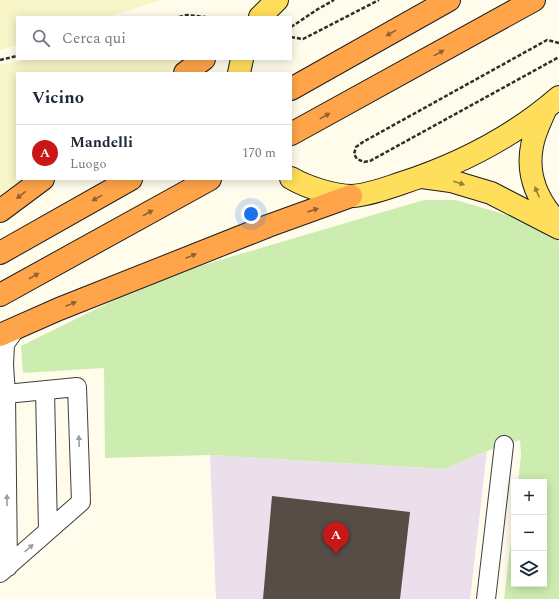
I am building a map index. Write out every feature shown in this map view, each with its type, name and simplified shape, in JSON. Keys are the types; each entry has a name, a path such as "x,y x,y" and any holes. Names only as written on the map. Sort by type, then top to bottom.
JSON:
{"highway":[{"path":"292,88 449,0"},
{"path":"292,133 534,0"},
{"path":"186,72 203,60"},
{"path":"0,211 42,180"},
{"path":"0,253 129,180"},
{"path":"0,295 208,180"},
{"path":"9,331 59,309 268,226 351,196"}],"main road":[{"path":"261,16 277,0"},
{"path":"239,72 242,60"},
{"path":"300,182 337,194 351,196 378,190 420,177 489,146 525,124 552,102"},
{"path":"552,102 536,129 532,146 531,163 533,182 539,198 547,212 559,224"},
{"path":"420,177 451,181 491,194 559,228"}],"lane":[{"path":"4,570 2,363 9,331"},
{"path":"3,395 77,387 81,502 4,570"},
{"path":"45,390 48,531"},
{"path":"486,599 504,445"}],"path":[{"path":"292,26 334,0"},
{"path":"292,37 304,39 379,0"},
{"path":"183,16 196,16"},
{"path":"559,43 547,40 363,142 356,147 354,154 357,159 364,162 370,161 559,57"},
{"path":"0,60 16,56"}],"shaded area":[{"path":"0,0 162,0 110,16 16,16 16,45 0,50"},
{"path":"24,60 185,60 168,72 16,72 16,180 21,180 0,195 0,65"},
{"path":"487,451 470,599 216,599 210,455 444,469"}],"green space":[{"path":"424,200 456,200 520,219 559,241 559,599 504,599 511,540 511,587 547,587 547,479 518,479 521,455 520,440 487,451 444,469 210,455 105,458 104,368 23,373 21,346 159,278"}],"building":[{"path":"272,496 410,512 400,599 263,599"}],"place":[{"name":"Mandelli","path":"336,555"}]}
